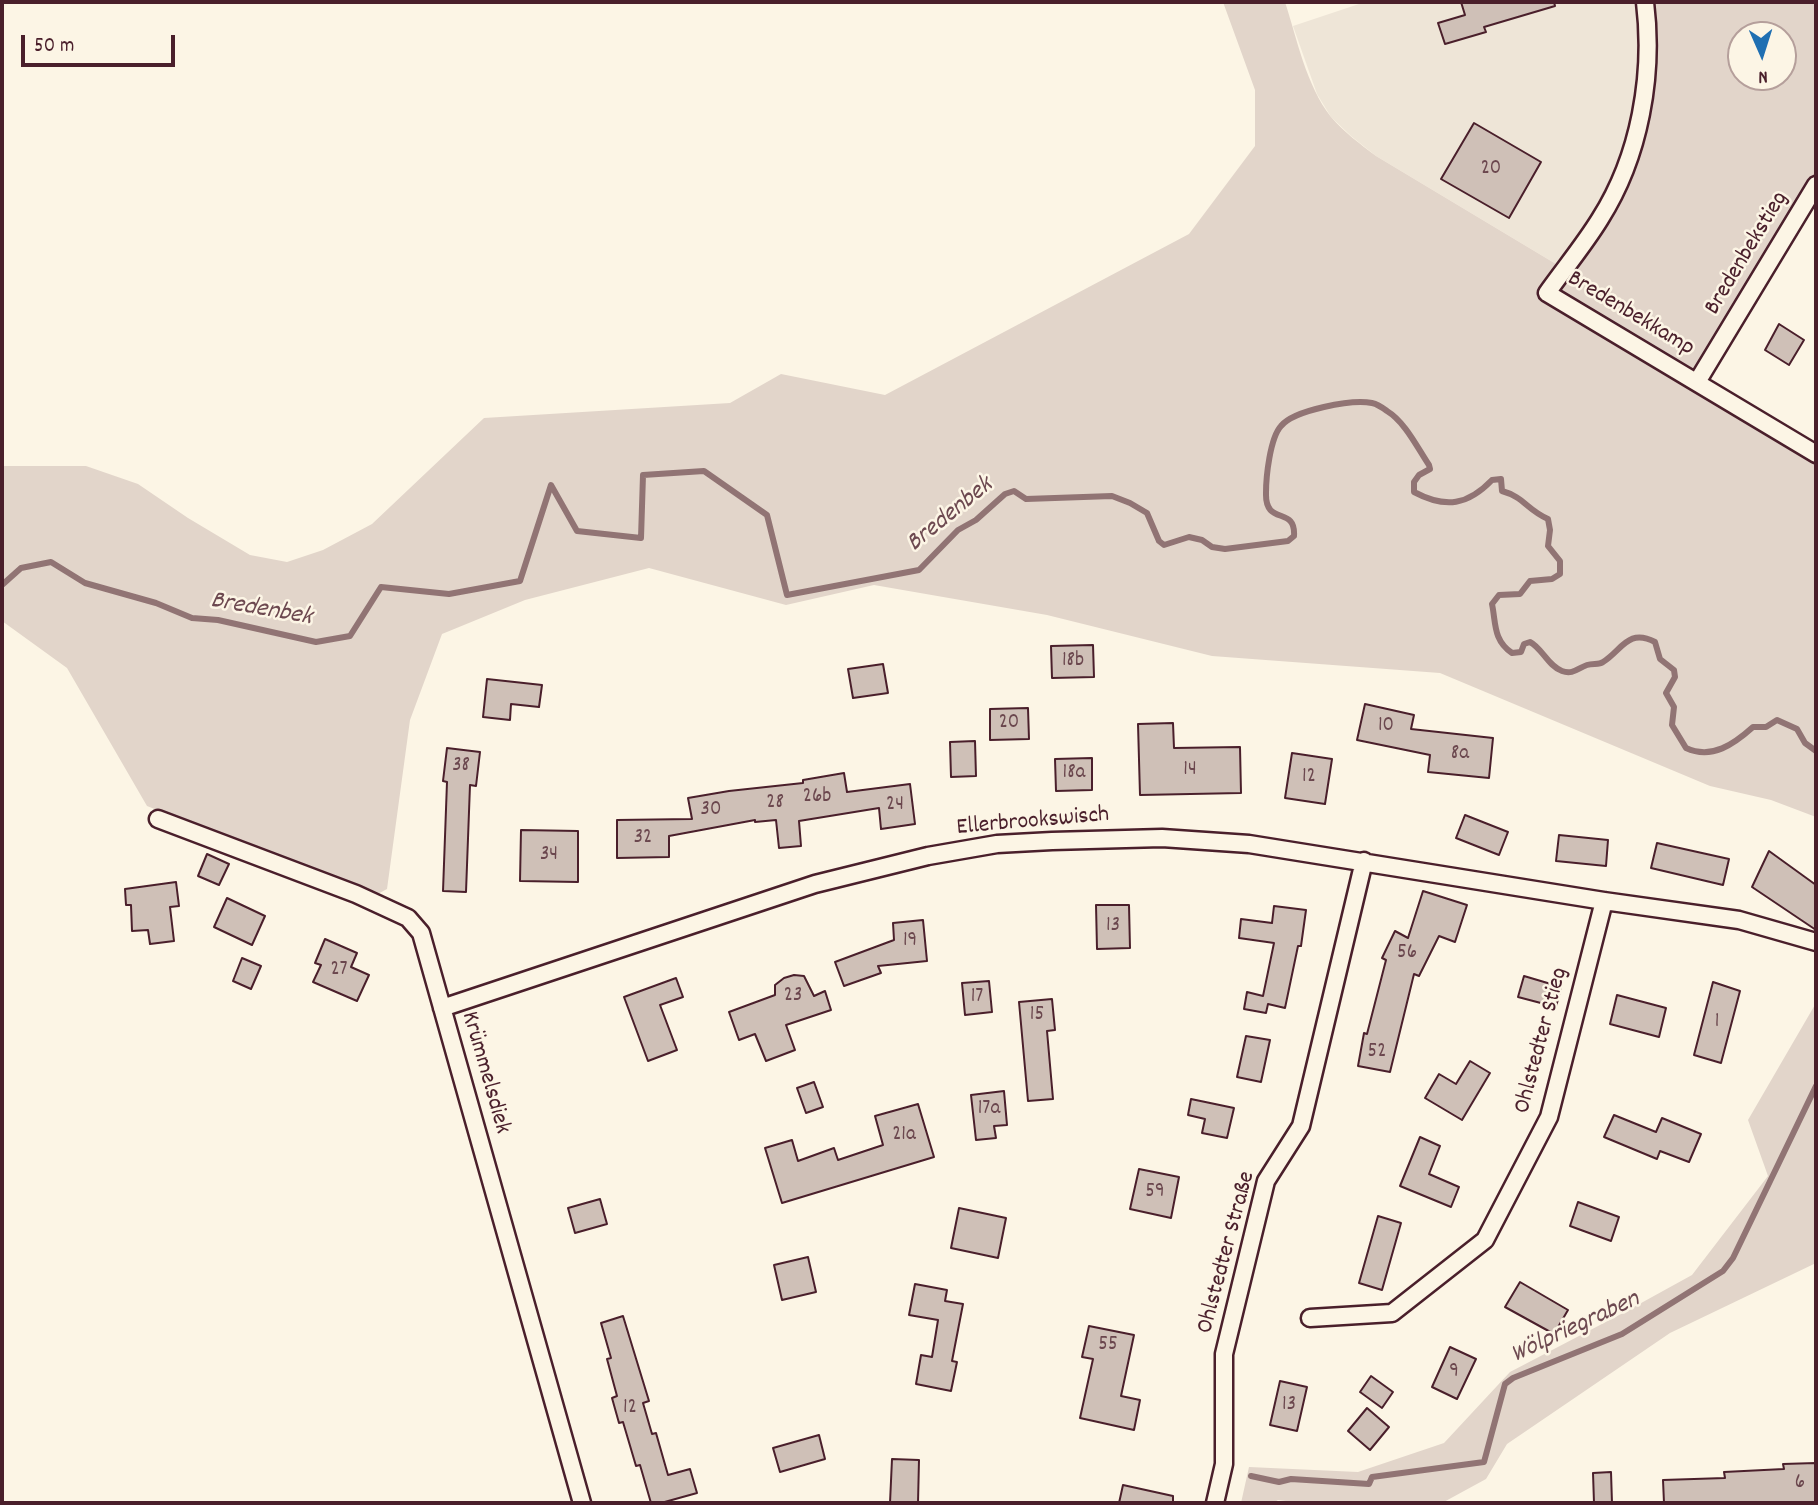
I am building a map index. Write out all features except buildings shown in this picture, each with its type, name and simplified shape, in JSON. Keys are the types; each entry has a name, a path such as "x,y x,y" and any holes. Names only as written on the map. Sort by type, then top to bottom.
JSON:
{"street":[{"name":"Bredenbekkamp","path":"1645,2 1647,84 1632,148 1615,191 1600,219 1547,293 1816,454"},
{"name":"Bredenbekstieg","path":"1697,382 1816,186"},
{"name":"Krümmelsdiek","path":"158,819 356,894 408,918 421,933 582,1503"},
{"name":"Ellerbrookswisch","path":"442,1008 815,884 887,865 997,844 1162,838 1249,844 1604,901"},
{"name":"Ohlstedter Straße","path":"1215,1503 1224,1464 1224,1354 1266,1181 1301,1126 1364,861"},
{"path":"1604,901 1739,920 1816,942"},
{"name":"Ohlstedter Stieg","path":"1310,1318 1392,1312 1486,1240 1549,1117 1604,901"}],"shaded area":[{"path":"1223,2 1285,2 1315,91 1341,128 1376,156 1556,264 1584,229 1623,151 1637,87 1636,2 1816,2 1816,181 1697,382 1816,454 1816,817 1771,800 1710,786 1440,673 1212,656 1047,615 874,585 786,605 649,568 525,600 442,634 410,720 387,889 374,896 147,806 67,668 2,621 2,466 86,466 138,484 250,555 287,562 323,550 372,524 484,418 730,403 781,374 885,395 1189,234 1255,146 1255,90"},
{"path":"1365,2 1636,2 1637,87 1623,151 1584,229 1556,264 1376,156 1331,117 1317,94 1293,26"},
{"path":"1816,1003 1816,1263 1670,1333 1507,1444 1486,1479 1442,1503 1301,1503 1278,1500 1273,1503 1241,1503 1249,1467 1358,1472 1444,1443 1510,1372 1692,1275 1768,1176 1748,1120"}],"waterway":[{"name":"Bredenbek","path":"2,585 21,568 51,562 85,583 156,603 192,618 218,620 316,642 350,636 381,587 449,594 520,581 551,485 577,531 641,538 643,475 704,471 767,515 787,595 919,570 958,530 976,520 1005,494 1014,491 1026,499 1112,496 1147,513 1159,541 1164,545 1189,537 1202,540 1212,547 1225,549 1288,541 1294,536 1290,521 1270,510 1267,503 1268,468 1277,432 1288,420 1298,415 1338,404 1363,402 1378,405 1393,416 1410,435 1429,465 1430,469 1419,475 1414,482 1414,492 1436,501 1456,502 1474,495 1492,480 1501,479 1502,491 1516,497 1548,519 1548,546 1560,561 1560,574 1552,579 1530,581 1520,594 1499,595 1492,604 1498,637 1512,653 1521,652 1524,644 1530,642 1557,669 1569,672 1601,663 1632,639 1646,638 1655,642 1660,659 1674,670 1675,677 1666,693 1674,707 1672,725 1686,748 1714,751 1730,744 1753,727 1766,727 1777,720 1797,729 1805,743 1816,751"},
{"name":"Wölpriegraben","path":"1251,1476 1279,1482 1291,1479 1369,1484 1372,1477 1484,1462 1505,1384 1513,1378 1622,1334 1723,1271 1733,1258 1816,1086"}]}
